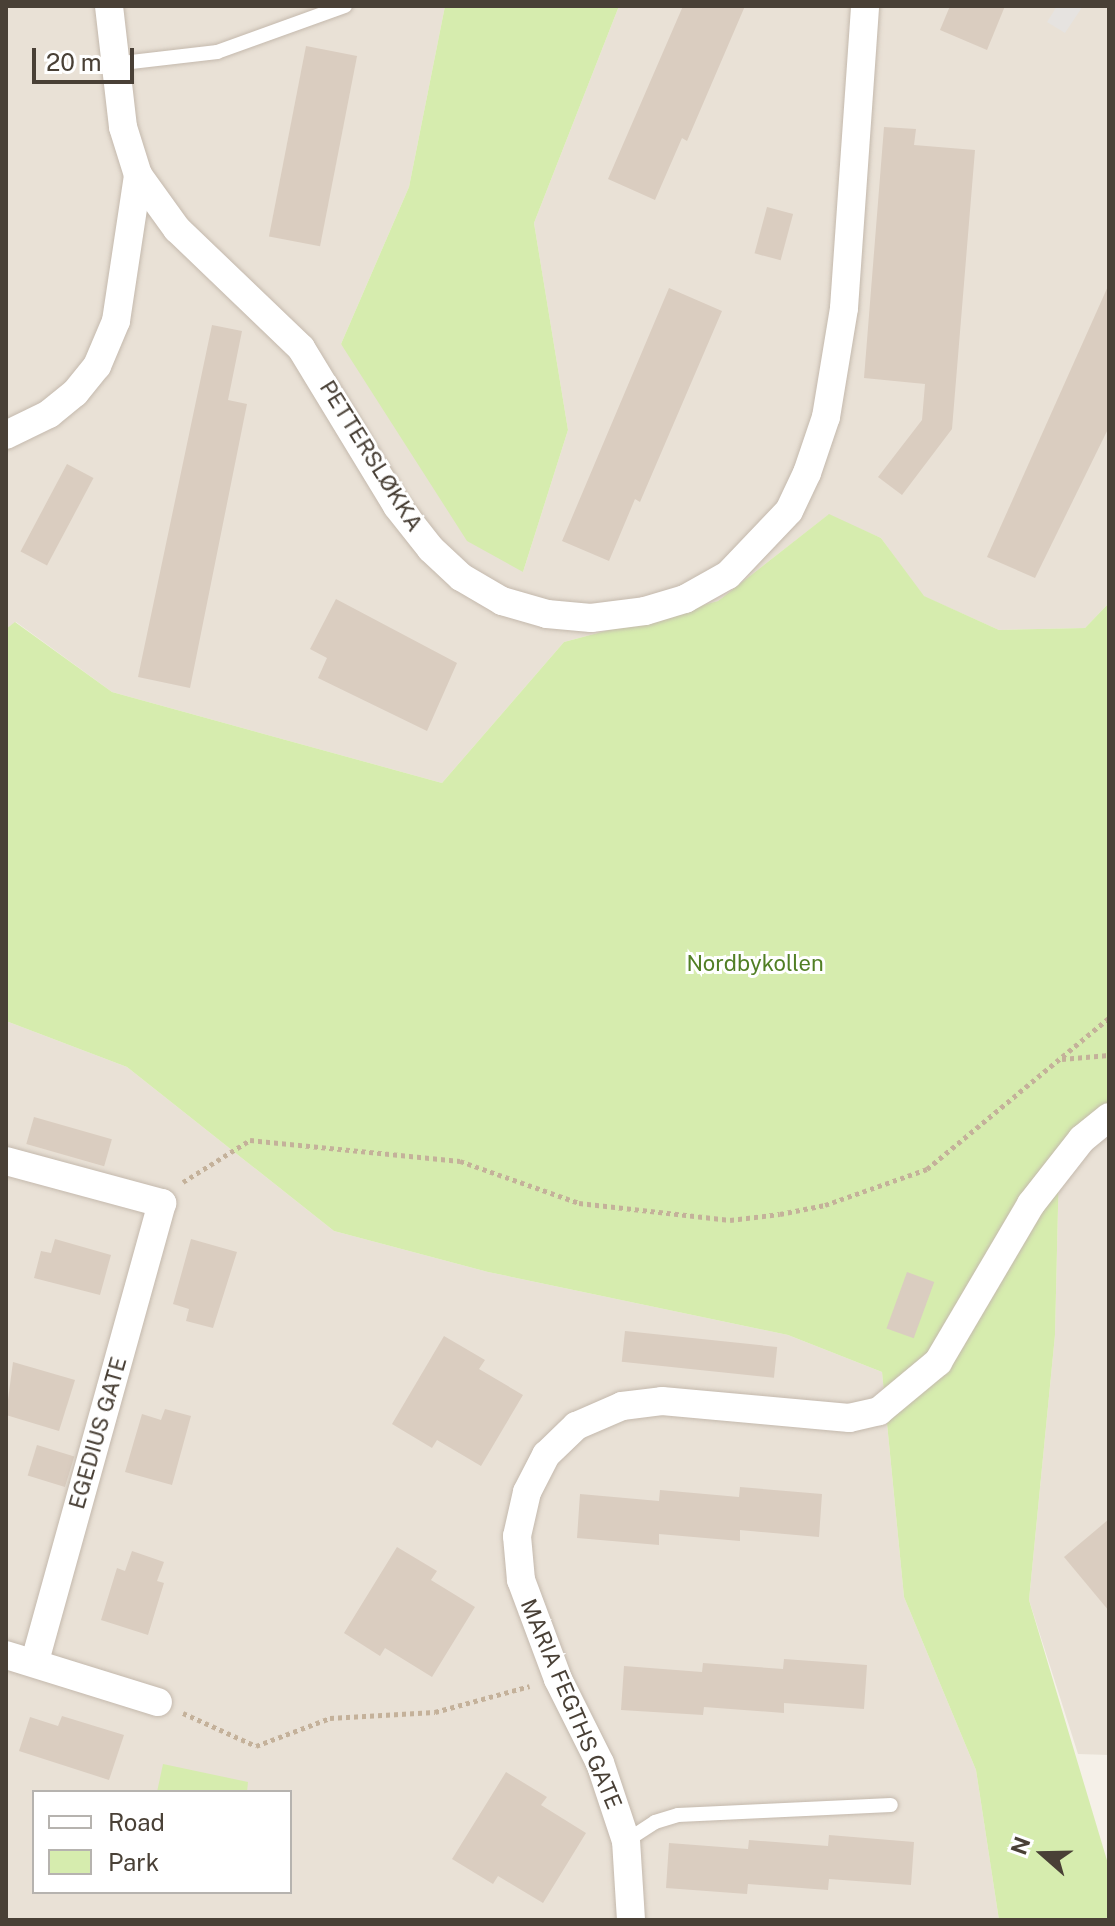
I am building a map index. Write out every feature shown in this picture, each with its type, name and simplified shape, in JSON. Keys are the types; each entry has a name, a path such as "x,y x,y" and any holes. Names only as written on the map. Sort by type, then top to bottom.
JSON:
{"street":[{"path":"6,435 49,414 75,393 103,355 116,321 138,175 114,64 109,6"},
{"name":"PETTERSLØKKA","path":"138,175 177,229 301,348 397,506 431,549 461,577 502,601 547,614 591,618 645,611 685,599 728,575 789,511 807,473 826,417 844,308 865,6"},
{"name":"MARIA FEGTHS GATE","path":"631,1920 626,1841 600,1763 530,1616 517,1536 527,1492 546,1455 576,1426 622,1406 662,1401 849,1418 879,1411 938,1362 1031,1204 1082,1139 1109,1117"},
{"path":"6,1161 162,1203"},
{"name":"EGEDIUS GATE","path":"34,1663 162,1203"},
{"path":"6,1655 158,1702"}],"lane":[{"path":"114,64 217,52 345,6"},
{"path":"626,1841 655,1822 678,1815 891,1805"}],"path":[{"path":"162,1203 183,1182 250,1140 348,1154 460,1161 579,1203 730,1220 780,1214 825,1205 927,1169 1109,1018"},
{"path":"1061,1059 1109,1055"},
{"path":"158,1702 256,1746 330,1718 435,1712 558,1679"}],"shaded area":[{"path":"6,6 445,6 409,187 341,344 523,572 568,430 534,223 619,6 1109,6 1109,603 1085,628 999,630 923,596 881,538 828,515 718,601 564,642 442,783 112,692 16,622 6,629"},
{"path":"1057,6 1083,6 1065,33 1047,22"},
{"path":"6,1021 127,1067 334,1231 488,1272 788,1335 882,1372 904,1597 976,1770 999,1920 6,1920"},
{"path":"1109,1117 1109,1755 1078,1754 1029,1600 1055,1335 1059,1166"}],"green space":[{"path":"445,6 619,6 534,223 568,430 523,572 467,541 341,344 409,187"},
{"name":"Nordbykollen","path":"829,514 881,538 924,596 999,630 1085,628 1109,603 1109,1117 1059,1166 1055,1335 1029,1600 1109,1867 1109,1920 999,1920 976,1770 904,1597 882,1372 788,1335 488,1272 334,1231 127,1067 6,1021 6,629 15,622 112,692 442,783 564,642 718,601"},
{"path":"163,1764 248,1782 247,1790 157,1790"}],"building":[{"path":"683,6 745,6 687,141 682,138 655,200 608,179"},
{"path":"950,6 1005,6 987,50 940,30"},
{"path":"306,46 357,56 320,246 269,236"},
{"path":"884,127 916,129 914,145 975,150 952,429 902,495 878,477 922,420 925,384 864,378"},
{"path":"767,207 793,214 781,260 755,253"},
{"path":"1109,284 1109,427 1035,578 987,557"},
{"path":"669,288 722,311 640,502 635,499 609,561 562,541"},
{"path":"212,325 242,331 228,400 247,404 190,688 138,677"},
{"path":"67,464 93,478 47,565 21,551"},
{"path":"336,599 457,663 427,731 318,678 327,658 310,649"},
{"path":"34,1117 112,1139 104,1166 26,1144"},
{"path":"55,1239 111,1255 100,1295 34,1278 41,1251 51,1253"},
{"path":"191,1239 237,1252 213,1328 186,1321 189,1309 173,1304"},
{"path":"907,1272 934,1282 914,1338 886,1328"},
{"path":"625,1331 777,1347 774,1378 622,1362"},
{"path":"444,1336 485,1360 479,1369 523,1395 481,1466 437,1440 432,1448 392,1424"},
{"path":"13,1362 75,1380 59,1431 6,1415"},
{"path":"165,1409 191,1416 172,1485 125,1472 142,1414 161,1420"},
{"path":"37,1445 74,1456 65,1487 28,1476"},
{"path":"740,1487 822,1494 819,1537 740,1530 740,1541 659,1534 659,1545 577,1538 580,1494 659,1501 660,1490 739,1497"},
{"path":"1109,1519 1109,1611 1064,1557"},
{"path":"397,1547 437,1571 431,1580 475,1607 432,1677 385,1648 380,1656 344,1633"},
{"path":"132,1551 164,1562 157,1581 164,1583 148,1635 101,1620 117,1568 125,1571"},
{"path":"784,1659 867,1665 864,1709 784,1703 784,1713 704,1707 703,1715 621,1710 624,1666 702,1672 703,1663 783,1669"},
{"path":"62,1716 124,1735 109,1780 19,1751 30,1717 58,1726"},
{"path":"506,1772 547,1797 541,1805 586,1833 543,1903 498,1876 493,1884 452,1859"},
{"path":"829,1835 914,1842 911,1885 829,1879 828,1890 748,1884 747,1894 666,1888 669,1843 748,1849 749,1840 828,1846"}]}
